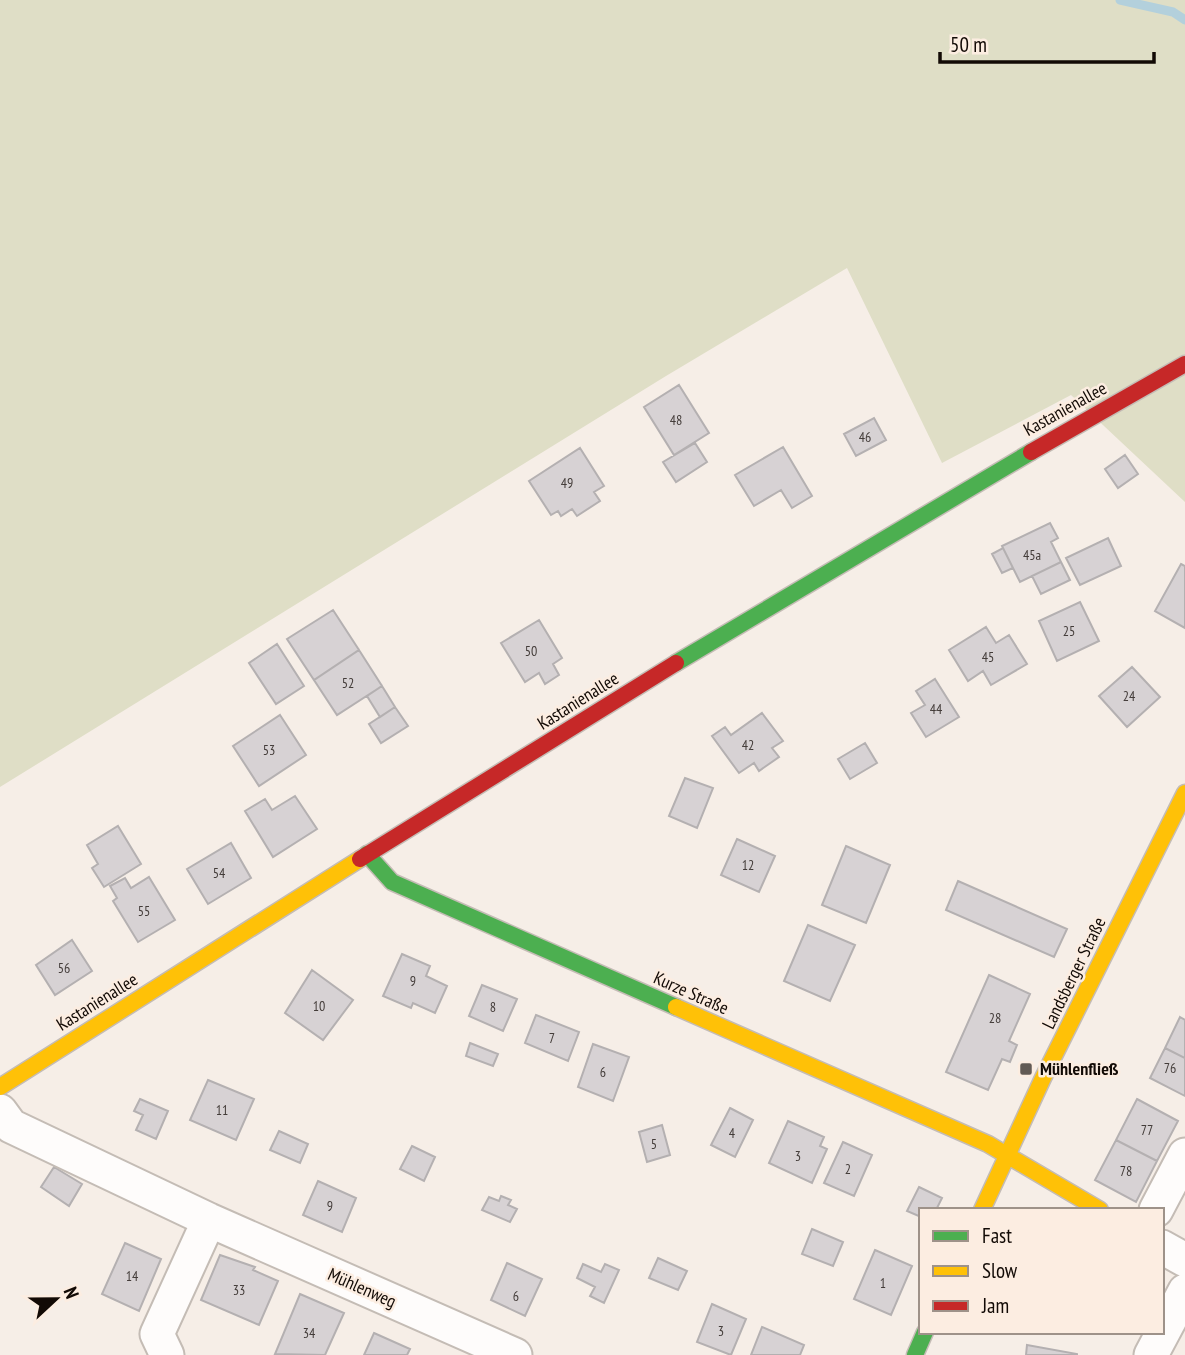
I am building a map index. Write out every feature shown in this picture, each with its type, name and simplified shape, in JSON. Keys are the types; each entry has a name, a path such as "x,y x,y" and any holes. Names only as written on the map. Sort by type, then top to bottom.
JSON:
{"street":[{"name":"Kastanienallee","path":"0,1087 367,854 991,472 1185,364"},
{"name":"Landsberger Straße","path":"983,1208 1185,793"},
{"name":"Kurze Straße","path":"367,854 392,882 1008,1154 1097,1208"},
{"name":"Mühlenweg","path":"0,1111 11,1126 209,1220 515,1355"},
{"path":"1157,1208 1185,1155"},
{"path":"167,1355 157,1334 209,1220"},
{"path":"1164,1248 1185,1260"},
{"path":"1164,1331 1185,1291"},
{"path":"915,1355 924,1334"},
{"path":"1151,1355 1162,1334"}],"green space":[{"path":"0,0 1185,0 1185,502 1071,395 942,463 847,268 666,376 0,787"}],"building":[{"path":"679,385 709,433 674,455 644,407"},
{"path":"874,418 886,440 856,456 844,434"},
{"path":"695,443 707,462 676,482 663,462"},
{"path":"783,447 812,496 792,508 781,490 754,506 735,475"},
{"path":"580,448 604,486 594,492 600,501 577,516 572,509 561,516 558,511 551,515 529,481"},
{"path":"1125,455 1138,474 1118,488 1105,469"},
{"path":"1050,523 1058,538 1051,542 1061,562 1020,582 1002,546"},
{"path":"1108,538 1121,566 1080,585 1066,558"},
{"path":"1003,548 1013,568 1002,573 992,554"},
{"path":"1061,562 1070,580 1041,594 1032,576"},
{"path":"1181,564 1185,566 1185,628 1155,611"},
{"path":"1080,602 1099,641 1057,661 1039,621"},
{"path":"333,610 359,650 314,680 287,639"},
{"path":"539,620 562,658 553,664 559,675 545,684 539,673 525,682 501,643"},
{"path":"986,627 996,643 1009,635 1027,664 991,685 983,671 968,681 949,650"},
{"path":"277,644 304,686 276,704 249,663"},
{"path":"359,650 382,686 337,715 314,680"},
{"path":"1132,667 1160,697 1127,727 1099,696"},
{"path":"935,679 959,717 926,737 911,713 925,705 916,691"},
{"path":"382,686 395,707 380,717 367,696"},
{"path":"395,707 408,726 381,743 369,724"},
{"path":"762,713 783,741 772,748 779,757 759,771 754,763 739,773 712,736 725,727 731,735"},
{"path":"280,715 306,755 259,786 233,746"},
{"path":"865,743 877,763 850,779 838,759"},
{"path":"685,778 713,788 697,828 669,816"},
{"path":"295,796 317,829 273,857 245,811 265,799 272,810"},
{"path":"118,826 141,864 104,887 92,868 98,864 87,845"},
{"path":"737,839 775,856 759,892 721,875"},
{"path":"231,843 251,878 208,904 187,869"},
{"path":"846,846 890,865 866,923 822,905"},
{"path":"149,877 175,920 138,942 113,901 117,898 110,886 125,878 131,888"},
{"path":"958,881 1067,929 1054,957 946,910"},
{"path":"808,925 855,945 830,1001 784,981"},
{"path":"72,940 92,971 55,995 36,965"},
{"path":"402,954 430,966 426,976 447,986 435,1013 413,1003 411,1008 383,996"},
{"path":"312,970 353,1000 323,1040 285,1013"},
{"path":"989,975 1030,994 1009,1041 1017,1045 1010,1062 1002,1059 988,1090 946,1072"},
{"path":"482,985 517,999 503,1031 469,1016"},
{"path":"536,1015 579,1032 568,1061 525,1043"},
{"path":"1180,1017 1185,1020 1185,1058 1165,1048"},
{"path":"470,1043 498,1054 493,1066 466,1056"},
{"path":"593,1044 629,1057 613,1101 578,1087"},
{"path":"1165,1048 1185,1058 1185,1096 1150,1078"},
{"path":"208,1080 254,1099 236,1140 190,1120"},
{"path":"140,1099 168,1111 156,1139 136,1130 143,1115 134,1111"},
{"path":"1137,1099 1178,1121 1157,1161 1116,1140"},
{"path":"730,1108 753,1120 735,1157 711,1145"},
{"path":"788,1121 824,1137 820,1146 827,1149 812,1183 769,1163"},
{"path":"662,1125 670,1155 647,1162 639,1132"},
{"path":"279,1131 308,1144 300,1163 270,1150"},
{"path":"1116,1140 1157,1161 1136,1202 1095,1180"},
{"path":"843,1142 872,1155 854,1196 824,1183"},
{"path":"412,1146 435,1157 424,1181 400,1169"},
{"path":"54,1167 82,1184 69,1206 41,1187"},
{"path":"318,1181 356,1198 342,1232 303,1215"},
{"path":"919,1187 942,1198 937,1208 919,1208 919,1216 907,1211"},
{"path":"501,1196 511,1200 508,1205 517,1209 510,1222 482,1210 489,1197 499,1201"},
{"path":"812,1229 843,1242 833,1266 802,1254"},
{"path":"125,1243 161,1259 139,1311 102,1294"},
{"path":"875,1250 912,1266 891,1315 854,1299"},
{"path":"220,1255 255,1267 253,1270 278,1281 259,1325 201,1300"},
{"path":"658,1258 687,1271 678,1290 649,1278"},
{"path":"507,1263 542,1279 525,1316 491,1300"},
{"path":"583,1264 601,1272 605,1264 619,1270 604,1303 590,1296 595,1287 577,1278"},
{"path":"300,1294 344,1313 325,1355 275,1354"},
{"path":"712,1304 746,1319 731,1355 697,1342"},
{"path":"762,1327 804,1345 800,1355 751,1355"},
{"path":"374,1333 410,1349 407,1355 364,1355"},
{"path":"1027,1345 1077,1354 1077,1355 1026,1355"}],"waterway":[{"path":"1120,0 1173,12 1185,20"}],"traffic: fast":[{"path":"676,663 1031,452"},
{"path":"367,854 392,882 676,1007"},
{"path":"915,1355 924,1334"}],"traffic: slow":[{"path":"983,1208 1043,1078 1185,793"},
{"path":"0,1087 360,859"},
{"path":"676,1007 988,1144 1097,1208"}],"traffic: jam":[{"path":"1031,452 1185,364"},
{"path":"360,859 676,663"}],"place":[{"name":"Mühlenfließ","path":"1026,1069"}]}
